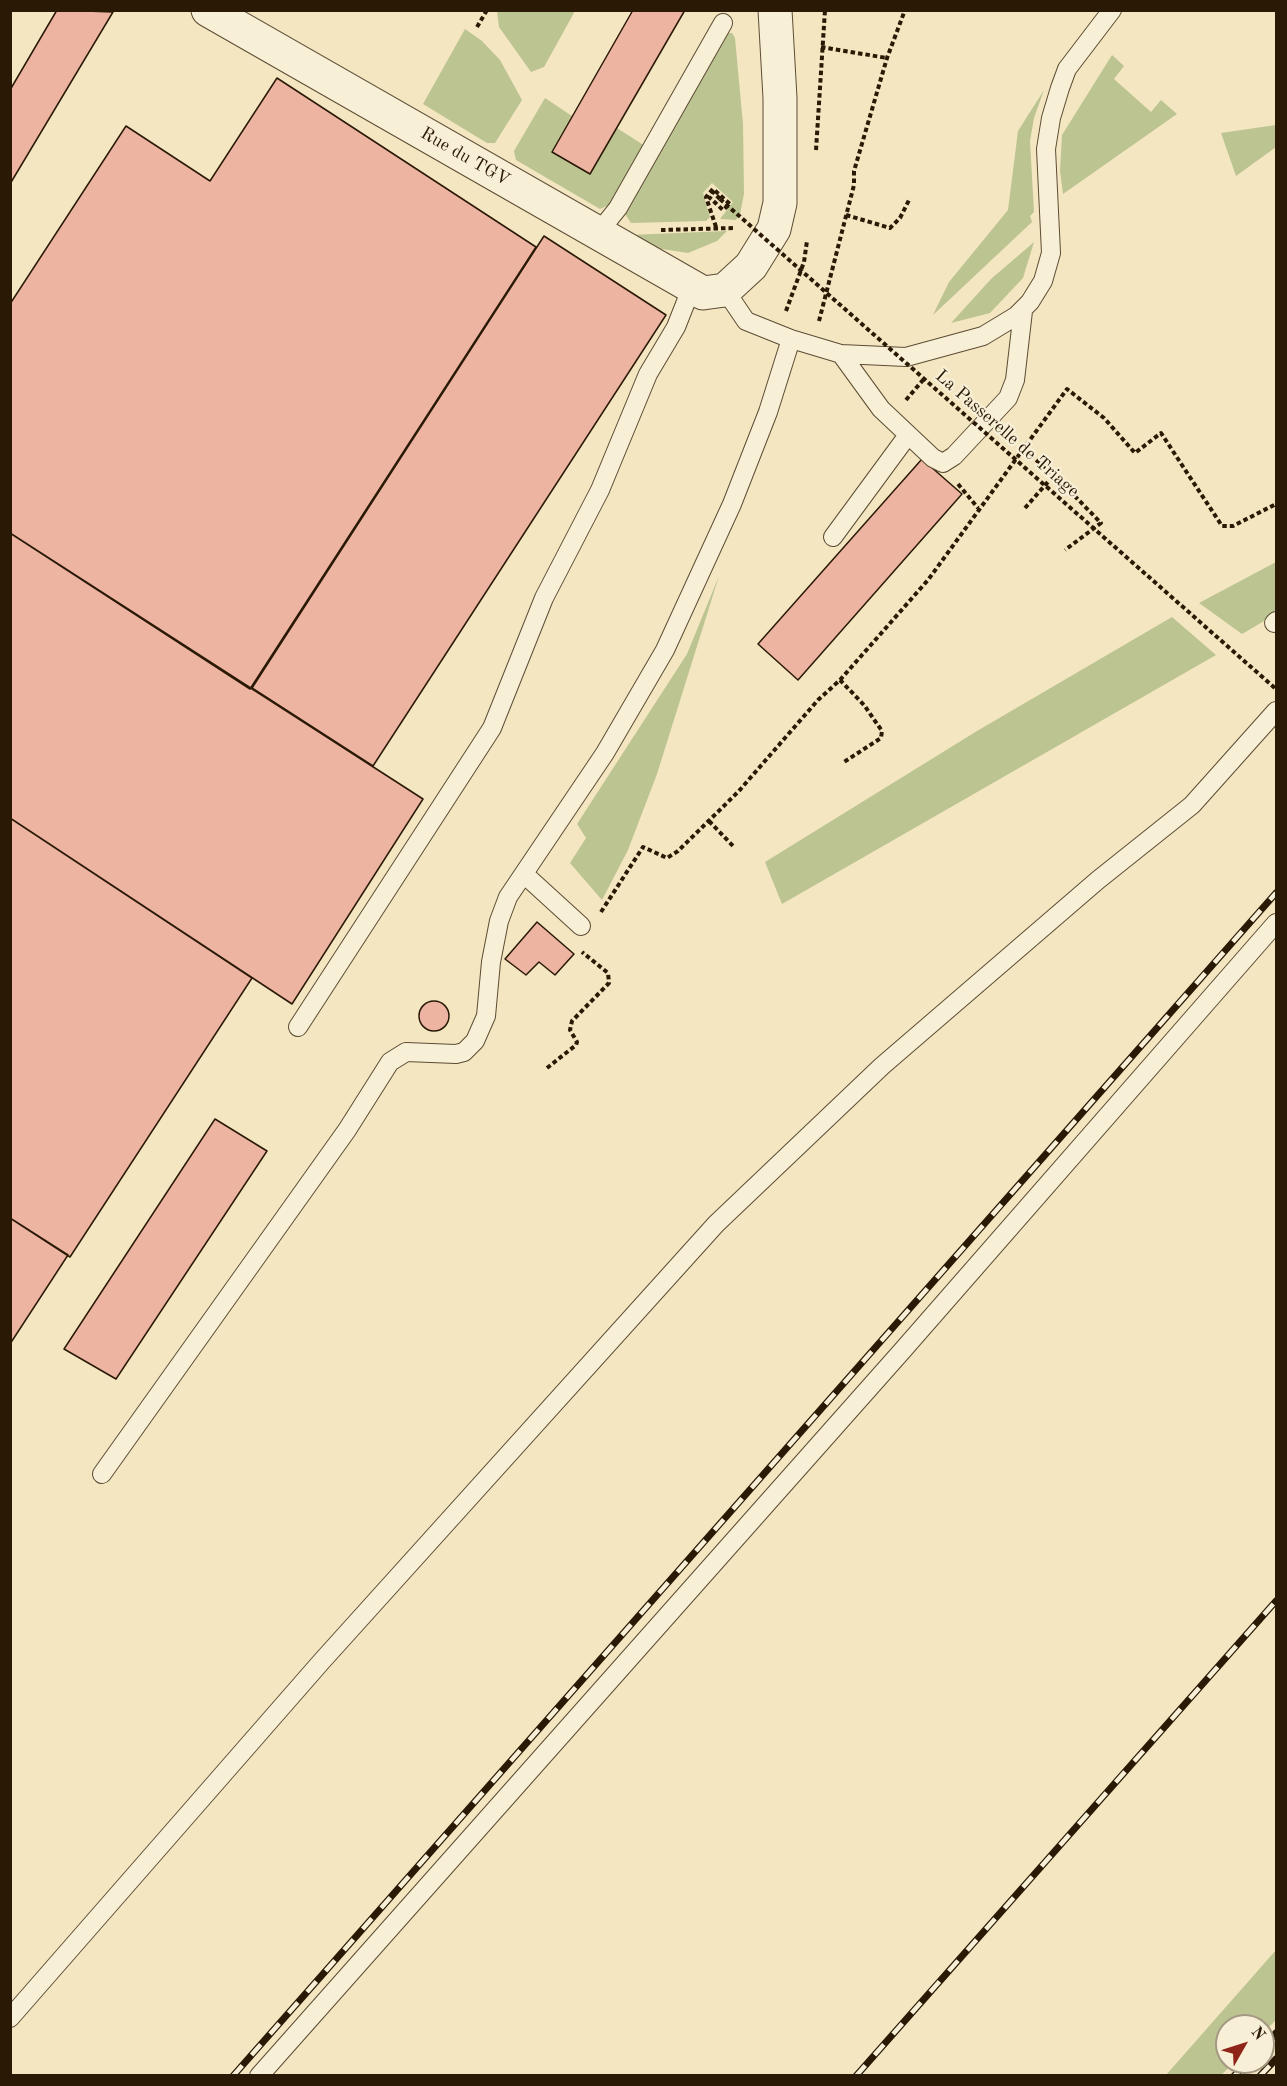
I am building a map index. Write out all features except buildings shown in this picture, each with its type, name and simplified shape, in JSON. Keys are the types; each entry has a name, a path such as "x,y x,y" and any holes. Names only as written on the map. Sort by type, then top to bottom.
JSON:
{"street":[{"name":"Rue du TGV","path":"208,10 598,233 691,289 703,293 725,290"},
{"path":"725,290 751,266 774,229 780,203 780,122 775,10"}],"lane":[{"path":"725,290 746,321 791,339 841,354 906,357 982,336 1023,311 1043,281 1051,254 1051,213 1046,173 1051,118 1067,69 1112,10"},
{"path":"598,233 618,208 723,22"},
{"path":"298,1027 492,728 544,598 600,490 648,374 676,327 691,289"},
{"path":"841,354 881,409 937,461 943,463 950,460 1012,390 1023,311"},
{"path":"102,1474 347,1130 390,1062 406,1052 456,1054 464,1052 475,1041 486,1016 491,962 499,921 508,897 605,753 665,650 732,504 768,412 791,339"},
{"path":"833,537 908,435"},
{"path":"10,2018 321,1662 716,1224 882,1066 1098,880 1191,805 1276,711"},
{"path":"524,874 589,922"},
{"path":"259,2076 902,1351 1276,923"}],"path":[{"path":"477,27 487,10"},
{"path":"814,345 854,185 854,171 887,58 905,10"},
{"path":"821,47 887,58"},
{"name":"La Passerelle de Triage","path":"716,227 706,197 712,189 730,204 723,210 709,197 713,192 720,199 915,370 1276,689"},
{"path":"846,215 890,228 900,218 910,198"},
{"path":"657,230 716,227 774,229"},
{"path":"908,378 915,370"},
{"path":"900,397 905,401 930,373"},
{"path":"589,922 644,847 667,858 709,821 818,700 840,680 928,580 978,508 1024,450 1067,389 1104,418 1135,453 1161,433 1222,526 1233,526 1276,504"},
{"path":"1024,450 1054,475 1101,523 1065,550"},
{"path":"1025,508 1054,475"},
{"path":"840,680 864,705 882,731 881,738 844,762"},
{"path":"709,821 733,846"},
{"path":"547,1068 576,1045 577,1042 570,1030 572,1021 609,983 608,973 583,953 580,945"}],"green space":[{"path":"497,10 575,11 544,67 531,72 499,27"},
{"path":"465,29 482,41 500,60 522,100 495,143 487,143 423,104"},
{"path":"728,33 732,33 735,38 743,124 744,194 740,214 736,220 720,219 733,202 712,183 703,193 710,217 706,221 631,223 625,214"},
{"path":"1112,55 1124,66 1114,79 1151,112 1161,100 1177,114 1063,194 1060,171 1062,135"},
{"path":"1044,90 1034,118 1030,141 1034,212 1030,216 1032,222 933,315 949,282 1008,210 1018,131"},
{"path":"545,98 572,116 552,152 590,174 617,128 645,146 611,204 600,209 516,160 514,151"},
{"path":"1276,125 1276,147 1236,176 1221,133"},
{"path":"727,231 717,241 688,253 655,248 629,235"},
{"path":"1034,242 1023,278 990,313 951,323 991,279"},
{"path":"1276,562 1276,614 1242,634 1199,603"},
{"path":"719,576 657,774 628,850 602,900 570,863 586,838 577,824 687,654"},
{"path":"1172,617 1216,655 782,904 765,862 977,731"},
{"path":"1276,1950 1276,2020 1275,2014 1220,2014"},
{"path":"1215,2019 1215,2074 1222,2074 1166,2075"}],"railway":[{"path":"233,2076 1276,893"},
{"path":"856,2076 1276,1601"},
{"path":"1260,2076 1276,2059"}]}
